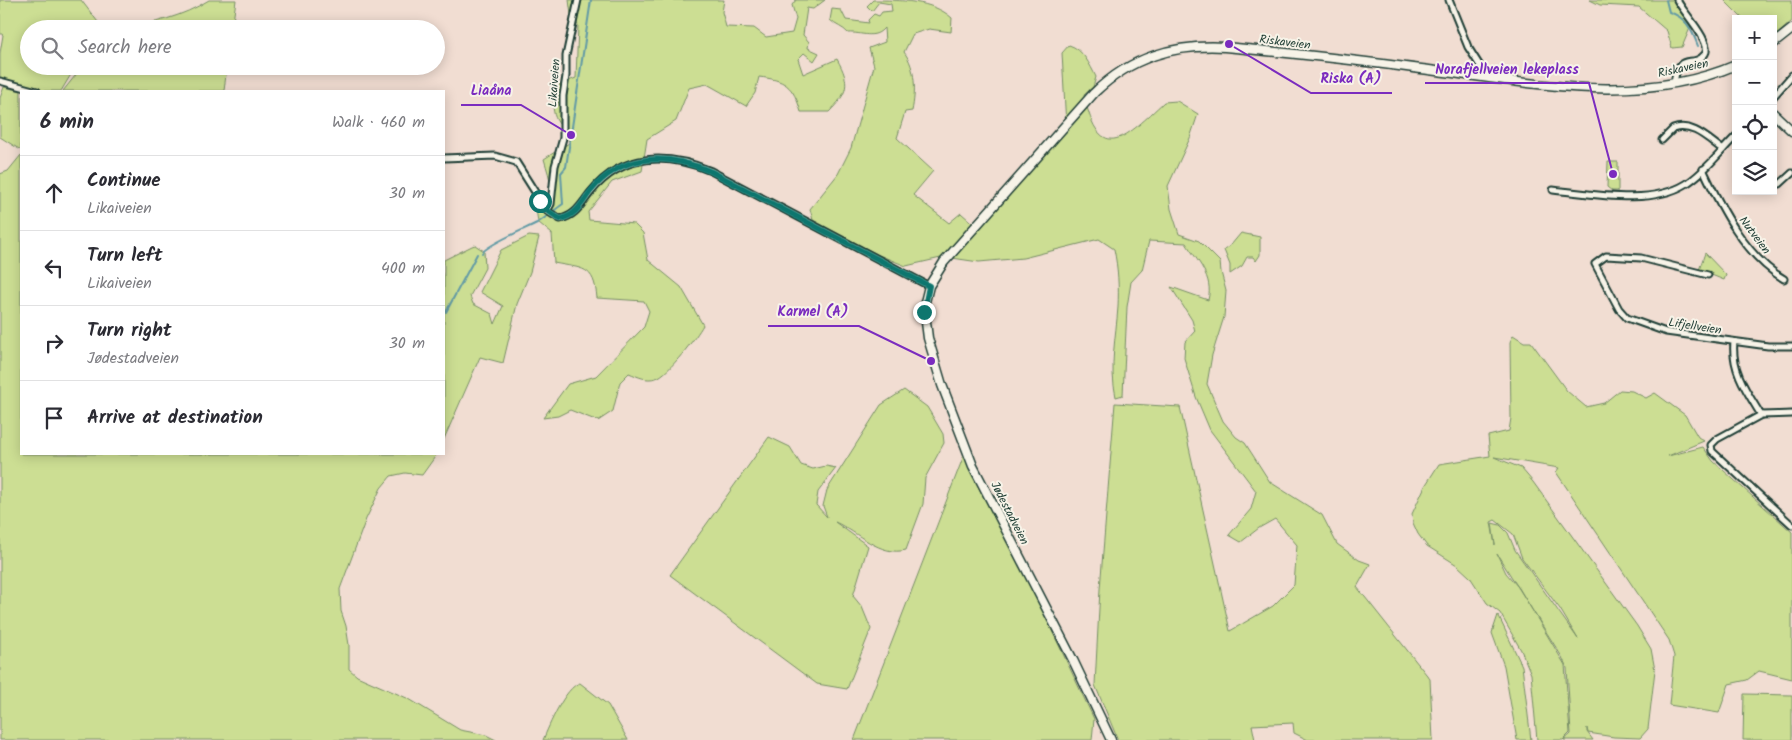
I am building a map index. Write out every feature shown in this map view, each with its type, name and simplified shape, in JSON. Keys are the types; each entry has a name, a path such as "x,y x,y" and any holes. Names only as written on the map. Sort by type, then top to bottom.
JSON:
{"main road":[{"path":"1777,41 1792,29"},
{"name":"Riskaveien","path":"929,286 950,254 1094,93 1125,68 1151,55 1185,47 1225,46 1486,77 1601,88 1674,83 1732,68"},
{"path":"1777,117 1792,131"},
{"name":"Jødestadveien","path":"929,286 924,306 928,338 955,424 973,466 1073,660 1111,740"}],"street":[{"name":"Likaiveien","path":"548,211 551,204 555,166 563,138 562,96 566,76 566,56 578,0"},
{"path":"1449,0 1468,47 1486,77"},
{"path":"1674,83 1676,70 1680,64 1701,57 1706,53 1707,47 1702,35 1678,0"},
{"path":"1777,92 1792,75"},
{"path":"0,81 33,90"},
{"path":"1662,140 1673,129 1686,127 1704,136 1722,149"},
{"path":"1553,190 1604,195 1654,196 1678,188 1703,170 1732,140"},
{"path":"445,158 495,156 516,162 548,211 560,219 572,215 601,180 636,162 650,158 682,160 712,172 929,286"},
{"name":"Nutveien","path":"1703,170 1722,207 1742,238 1775,274 1784,279"},
{"path":"1780,184 1792,173"},
{"name":"Lifjellveien","path":"1708,275 1642,258 1606,256 1595,264 1619,310 1627,318 1666,332 1734,342 1792,346"},
{"path":"1734,342 1733,358 1736,371 1761,415"},
{"path":"1792,414 1761,415 1717,439 1711,445 1712,451 1792,525"}],"green space":[{"path":"0,0 81,0 96,20 20,20 20,75 71,75 62,90 33,90 0,81 0,53 3,35 0,33"},
{"path":"209,0 236,0 233,20 163,20 189,11"},
{"path":"569,0 724,0 722,12 726,27 754,28 766,37 792,33 796,19 792,5 796,0 825,0 813,9 807,8 803,35 809,42 808,48 819,53 814,61 804,53 798,59 803,74 837,59 846,82 844,93 829,112 801,112 791,90 782,82 768,78 759,77 755,93 746,106 707,84 689,88 676,121 647,139 642,171 612,182 588,212 589,220 634,224 643,233 648,260 681,287 703,325 682,354 661,375 649,379 629,373 620,382 613,411 598,421 570,410 558,416 543,418 568,384 596,376 644,327 649,311 644,301 597,298 590,274 580,268 554,263 552,234 538,222 536,209 552,216 553,208 551,187 544,159 569,143 568,133 562,128 555,117 553,100 556,86 576,78 578,25 571,15"},
{"path":"873,0 925,4 944,12 952,18 951,32 929,29 913,34 904,52 913,73 914,96 912,111 905,112 897,138 933,171 913,195 949,223 961,213 979,229 1030,168 1049,151 1066,126 1062,53 1069,45 1082,54 1096,77 1093,87 1084,95 1091,118 1098,132 1107,138 1116,139 1127,134 1164,102 1177,101 1198,114 1190,138 1168,186 1171,209 1179,234 1199,241 1220,262 1226,291 1224,317 1212,355 1207,384 1223,421 1236,437 1245,443 1270,482 1322,515 1337,544 1359,560 1370,564 1357,587 1430,679 1433,740 1308,740 1294,733 1293,723 1252,725 1255,740 1118,740 1095,685 1100,589 1115,403 1180,407 1230,631 1273,606 1294,585 1297,545 1275,519 1259,528 1241,542 1229,535 1251,509 1256,491 1210,430 1196,397 1184,358 1185,342 1195,331 1192,320 1171,287 1208,300 1209,292 1207,277 1186,243 1149,241 1142,270 1131,282 1127,307 1123,395 1116,397 1113,363 1118,307 1117,270 1114,249 1099,239 1023,258 979,262 945,257 906,266 879,255 813,220 810,209 838,174 851,148 874,66 869,48 885,42 884,28 872,35 848,33 830,20 832,9 841,10 846,20 869,23 868,20 874,14 879,16 882,12 892,11 891,4 879,2 872,11 867,6"},
{"path":"1590,0 1682,0 1693,21 1682,47 1672,48 1667,31 1639,7 1600,5"},
{"path":"1724,0 1792,0 1792,21 1777,34 1777,15 1739,15"},
{"path":"76,75 226,75 224,90 64,90"},
{"path":"4,87 20,91 19,149 0,137 0,98"},
{"path":"20,156 20,455 436,455 422,475 405,473 391,476 381,488 366,519 340,589 341,611 349,645 349,669 357,676 409,699 460,730 486,735 496,740 0,740 0,174 8,171"},
{"path":"1608,162 1618,162 1618,191 1612,191 1607,187"},
{"path":"1241,233 1260,237 1260,255 1256,261 1253,257 1247,257 1242,266 1230,274 1230,265 1224,250"},
{"path":"529,236 539,237 530,272 517,304 503,363 480,357 445,437 445,260 475,245 484,251 485,268 470,296 473,304 492,314 495,324 503,306 480,292 501,250"},
{"path":"1705,253 1726,275 1724,280 1699,270"},
{"path":"1513,335 1524,342 1531,342 1567,391 1586,407 1604,403 1620,390 1632,391 1646,398 1655,393 1685,415 1698,437 1704,441 1668,456 1703,447 1713,461 1792,532 1792,679 1759,671 1747,680 1729,684 1719,713 1669,705 1674,656 1669,640 1556,472 1559,468 1494,457 1521,468 1533,482 1637,626 1651,649 1655,670 1648,729 1640,738 1588,733 1587,728 1587,732 1593,740 1564,740 1571,734 1567,668 1529,604 1565,665 1570,733 1563,740 1537,740 1531,674 1521,650 1500,613 1487,603 1470,577 1457,565 1427,546 1418,534 1413,523 1412,514 1425,486 1439,464 1490,456 1488,436 1509,431 1511,418 1510,342","holes":["1495,520 1513,534 1522,558 1560,609 1578,639 1515,550 1508,533 1500,525 1492,523 1495,545 1491,522","1497,554 1517,586 1506,573"]},
{"path":"904,390 927,407 943,434 944,443 925,478 923,504 906,550 896,551 878,547 835,522 868,546 853,596 862,607 871,629 847,689 817,684 670,575 769,437 790,447 801,465 813,469 826,466 836,468 818,492 816,505 827,517 823,506 827,490 881,405"},
{"path":"966,450 1094,719 1092,740 854,740"},
{"path":"1498,615 1522,666 1531,740 1517,740 1504,666 1492,633"},
{"path":"580,683 608,705 628,740 543,740 563,699 574,686"},
{"path":"1744,694 1792,695 1792,740 1743,740"}],"waterway":[{"path":"482,253 499,241 540,221 563,204 561,173 566,167 591,0"},
{"path":"1666,0 1669,12 1680,17 1688,25 1698,46"},
{"path":"446,312 477,254"}],"place":[{"name":"Riska (A)","path":"1229,44"},
{"name":"Liaåna","path":"571,135"},
{"name":"Norafjellveien lekeplass","path":"1613,174"},
{"name":"Karmel (A)","path":"931,361"}],"route":[{"path":"540,201 555,216 560,219 566,218 582,205 601,180 636,162 650,158 664,158 697,164 880,262 929,286 924,312"}]}
